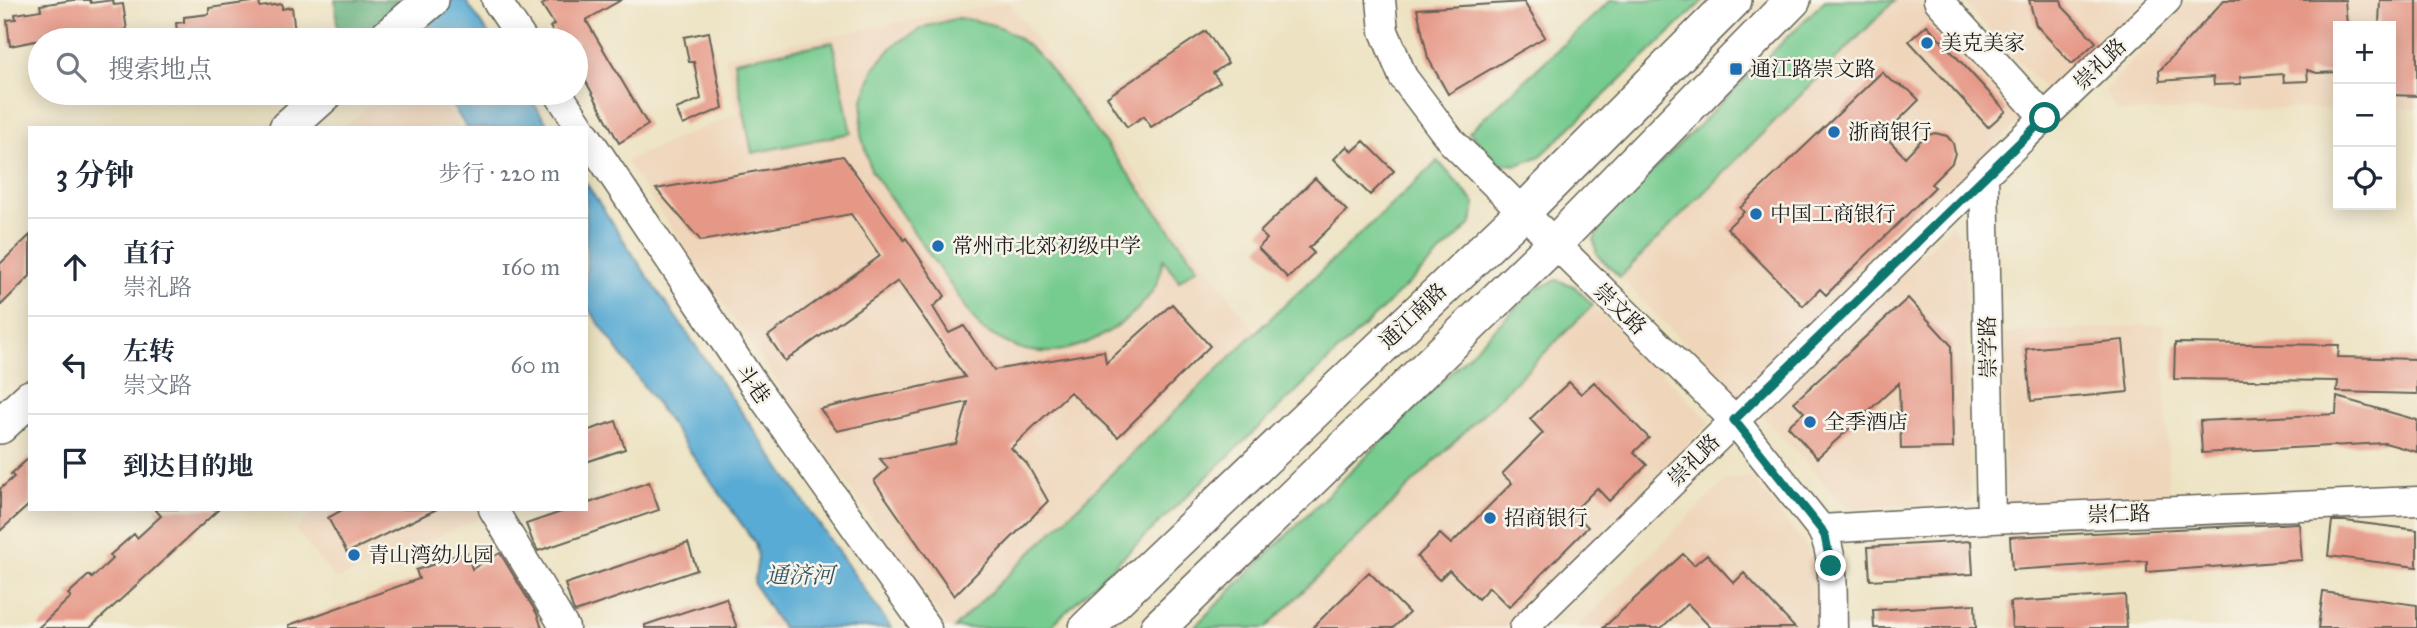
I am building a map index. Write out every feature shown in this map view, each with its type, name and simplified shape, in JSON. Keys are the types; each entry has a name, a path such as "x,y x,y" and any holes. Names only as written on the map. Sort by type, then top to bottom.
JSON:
{"main road":[{"path":"405,28 431,0"},
{"path":"412,28 456,0"},
{"name":"通江南路","path":"1087,628 1522,213 1734,0"},
{"path":"1158,628 1554,244 1793,0"},
{"path":"289,126 313,105"},
{"path":"318,126 341,105"},
{"path":"0,399 28,372"},
{"path":"0,426 28,400"}],"street":[{"path":"496,0 515,28"},
{"name":"崇文路","path":"1381,0 1384,31 1403,77 1452,142 1734,420 1821,529 1831,566 1833,628"},
{"path":"1938,0 2045,118"},
{"name":"崇礼路","path":"1524,628 1984,175 2166,0"},
{"path":"566,105 580,126"},
{"name":"斗巷","path":"588,138 754,386 927,628"},
{"name":"崇学路","path":"1984,175 1991,519"},
{"name":"崇仁路","path":"1821,529 2417,501"},
{"path":"494,511 565,628"}],"shaded area":[{"path":"1895,0 1916,0 2026,115 1736,398 1620,277"},
{"path":"1962,0 2147,0 2050,95"},
{"path":"2189,0 2417,0 2417,109 2396,108 2396,21 2333,21 2333,108 2117,112 2104,91"},
{"name":"常州市北郊初级中学","path":"1009,2 1256,332 954,628 947,628 625,161 738,113 725,56"},
{"path":"368,105 446,105 459,126 346,126"},
{"path":"1951,225 1964,239 1970,503 1847,508 1761,414"},
{"path":"1593,305 1711,422 1504,628 1267,628"},
{"path":"2164,324 2169,496 2006,506 2002,334"},
{"path":"1751,477 1803,542 1816,568 1820,600 1818,628 1576,628 1727,479"},
{"name":"青山湾幼儿园","path":"312,511 479,511 483,517 336,580 296,531"},
{"path":"771,611 782,628 757,628"}],"green space":[{"path":"335,0 410,0 379,28 337,28"},
{"path":"1611,0 1704,0 1541,156 1517,165 1498,163 1469,132"},
{"path":"1825,0 1895,0 1620,277 1597,255 1594,240 1605,218"},
{"path":"958,18 1006,30 1044,61 1198,267 1179,281 1163,259 1157,282 1147,299 1119,325 1084,344 1048,352 1024,350 981,329 871,170 861,135 863,99 874,68 894,45 924,27"},
{"path":"833,42 851,133 752,153 734,61"},
{"path":"1438,161 1475,203 1472,223 1049,628 954,628 1256,332"},
{"path":"1557,280 1574,286 1593,305 1266,628 1193,628 1535,289"}],"water":[{"path":"414,0 465,0 485,28 430,28"},
{"path":"452,105 535,105 549,126 466,126"},
{"name":"通济河","path":"588,186 891,628 782,628 754,584 758,557 755,543 588,308"}],"building":[{"path":"73,0 90,0 91,3 113,0 114,5 123,4 127,28 28,28 28,42 10,46 7,20 16,19 15,14 41,10 40,5"},
{"path":"550,0 621,0 586,20 648,125 619,143 588,85 588,28 551,28 554,24 542,5"},
{"path":"2029,0 2061,0 2063,7 2096,42 2072,64 2036,25"},
{"path":"2224,0 2345,0 2347,21 2333,21 2333,72 2317,73 2307,70 2308,81 2284,82 2283,74 2240,77 2241,84 2214,85 2213,77 2160,81 2159,71"},
{"path":"2380,0 2417,0 2417,96 2396,95 2396,21 2379,21"},
{"path":"259,1 260,7 282,4 282,9 292,7 294,28 177,28 176,23 184,22 184,17 209,14 209,8"},
{"path":"1524,2 1545,37 1448,94 1428,58 1417,9"},
{"path":"1927,25 2006,111 1988,127 1909,41"},
{"path":"1206,31 1228,63 1213,73 1220,82 1151,127 1144,116 1127,127 1107,97"},
{"path":"709,32 723,108 683,125 676,109 701,99 694,62 689,62 684,37"},
{"path":"1882,72 1919,100 1884,135 1905,157 1925,136 1935,133 1947,136 1953,143 1955,153 1952,163 1931,184 1935,187 1826,295 1820,289 1803,306 1727,228 1744,212 1740,208"},
{"path":"1364,141 1394,171 1370,195 1334,159 1347,146 1352,152"},
{"path":"843,156 904,240 906,238 945,296 933,307 949,333 964,326 994,370 1104,351 1106,363 1172,304 1210,346 1118,437 1070,392 1011,448 1027,464 1048,501 954,596 874,481 888,468 880,459 956,444 968,402 837,431 820,409 965,377 898,281 785,361 768,336 880,256 851,214 701,241 656,189"},
{"path":"1315,178 1347,211 1309,248 1314,253 1288,278 1258,248 1267,239 1260,232"},
{"path":"28,237 28,278 0,306 0,264"},
{"path":"1908,298 1951,345 1953,448 1901,449 1899,383 1817,458 1788,426 1804,412 1794,402"},
{"path":"2123,340 2128,392 2031,401 2026,349"},
{"path":"2175,343 2339,345 2338,357 2417,359 2417,394 2337,392 2338,381 2174,379"},
{"path":"1569,382 1581,394 1594,382 1649,438 1634,452 1647,465 1609,501 1597,488 1573,512 1588,527 1509,607 1489,587 1478,599 1449,570 1439,580 1417,557 1440,534 1451,544 1512,483 1502,474 1543,433 1530,419"},
{"path":"2337,397 2417,420 2417,452 2385,443 2202,453 2200,421 2336,414"},
{"path":"616,421 625,449 588,461 588,430"},
{"path":"28,459 28,506 0,531 0,489 14,477 11,474"},
{"path":"649,482 659,510 538,551 526,524 564,511 588,511 588,503"},
{"path":"157,511 217,511 90,628 38,628 71,597 68,594 89,575 92,578 113,558 110,555 134,534 137,538 161,516"},
{"path":"340,511 433,511 347,553 328,518"},
{"path":"2332,521 2417,530 2417,567 2328,556"},
{"path":"2299,523 2302,560 2147,572 2147,561 2012,570 2010,537"},
{"path":"1971,541 1973,574 1870,580 1868,547"},
{"path":"688,543 697,570 575,612 573,609 565,584"},
{"path":"467,552 472,569 500,553 537,614 542,628 289,628 289,625 419,579 416,570"},
{"path":"1683,554 1694,565 1707,554 1734,583 1744,573 1795,628 1711,628 1688,604 1661,628 1603,628"},
{"path":"1369,572 1409,613 1393,628 1312,628"},
{"path":"2323,592 2417,605 2417,628 2318,628"},
{"path":"2125,595 2127,628 2012,628 2010,602"},
{"path":"726,598 737,628 645,628 645,625"},
{"path":"1975,604 1976,628 1874,628 1873,610"}],"place":[{"name":"美克美家","path":"1927,43"},
{"name":"通江路崇文路","path":"1736,69"},
{"name":"浙商银行","path":"1834,132"},
{"name":"中国工商银行","path":"1756,214"},
{"name":"常州市北郊初级中学","path":"938,246"},
{"name":"全季酒店","path":"1810,422"},
{"name":"招商银行","path":"1490,518"},
{"name":"青山湾幼儿园","path":"354,555"}],"route":[{"path":"1831,566 1821,529 1734,420 2045,118"}]}
